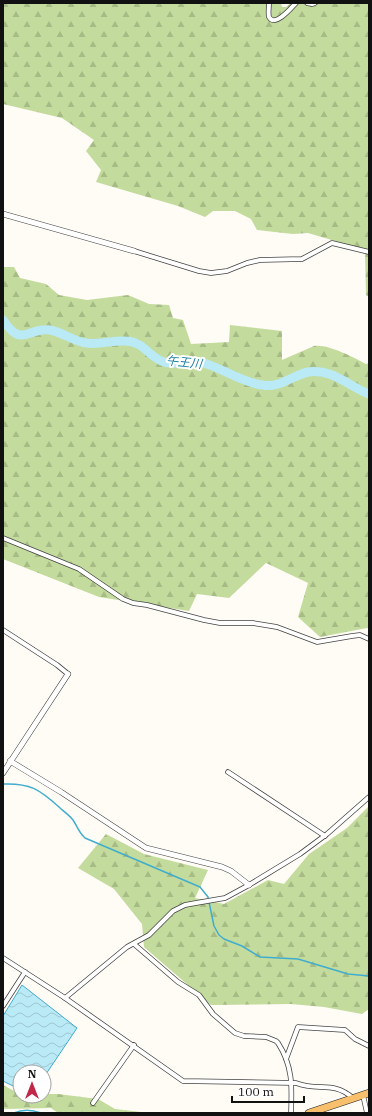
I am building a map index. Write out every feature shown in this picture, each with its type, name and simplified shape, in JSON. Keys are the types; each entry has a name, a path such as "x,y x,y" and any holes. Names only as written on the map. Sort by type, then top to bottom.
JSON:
{"main road":[{"path":"309,1113 366,1094"}],"street":[{"path":"269,3 269,16 274,20 281,17 296,3"},
{"path":"307,3 315,3"},
{"path":"3,214 211,273 227,271 247,263 260,260 302,259 332,243 369,252"},
{"path":"3,538 79,570 123,599 133,603 220,623 253,623 277,627 317,642 360,635 369,639"},
{"path":"3,630 57,665 68,674 3,773"},
{"path":"10,761 61,792 146,848 222,867 231,871 249,886"},
{"path":"228,772 325,836"},
{"path":"65,998 127,947 148,935 173,911 185,905 225,898 249,886 300,854 325,836 369,797"},
{"path":"134,944 178,982 199,995 214,1014 235,1033 244,1036 266,1037 276,1041 286,1059 292,1084 291,1113"},
{"path":"3,958 134,1045 183,1081 292,1084 314,1087 335,1087 344,1090 353,1098"},
{"path":"3,1006 25,972"},
{"path":"286,1059 298,1027 345,1030 355,1039 369,1046"},
{"path":"93,1103 134,1045"},
{"path":"366,1094 368,1113"}],"green space":[{"path":"3,3 281,3 282,7 286,7 291,3 369,3 369,297 366,295 365,250 308,233 293,234 257,230 251,219 235,211 213,211 205,217 178,206 96,182 101,170 86,151 94,140 62,118 3,104"},
{"path":"3,267 14,267 20,278 46,284 59,295 87,300 128,295 149,304 169,305 173,318 183,320 191,344 229,342 230,325 282,331 282,360 314,346 320,346 340,352 366,364 369,363 369,629 367,628 320,637 298,617 308,583 266,563 229,598 197,594 189,611 99,597 3,559"},
{"path":"369,806 369,1009 362,1014 324,1007 291,1004 211,1005 144,947 142,924 114,889 78,868 106,834 144,854 208,870 195,898 224,904 268,880 284,884 309,854 347,828"},
{"path":"3,1085 12,1090 12,1104 52,1104 52,1094 58,1094 98,1099 115,1109 150,1113 58,1113 51,1108 3,1109"}],"water":[{"path":"22,985 77,1028 52,1065 12,1064 12,1086 3,1081 3,1016"}],"waterway":[{"name":"午王川","path":"3,320 10,329 20,335 25,335 36,331 50,330 86,343 120,341 131,342 141,346 154,357 164,362 200,362 208,364 246,381 262,385 275,385 302,374 317,371 340,378 361,391 369,394"},
{"path":"3,784 34,788 70,816 85,838 200,887 208,897 214,926 219,935 224,939 242,946 260,957 298,959 348,974 369,976"},
{"path":"14,1113 28,1110 41,1113"}]}
